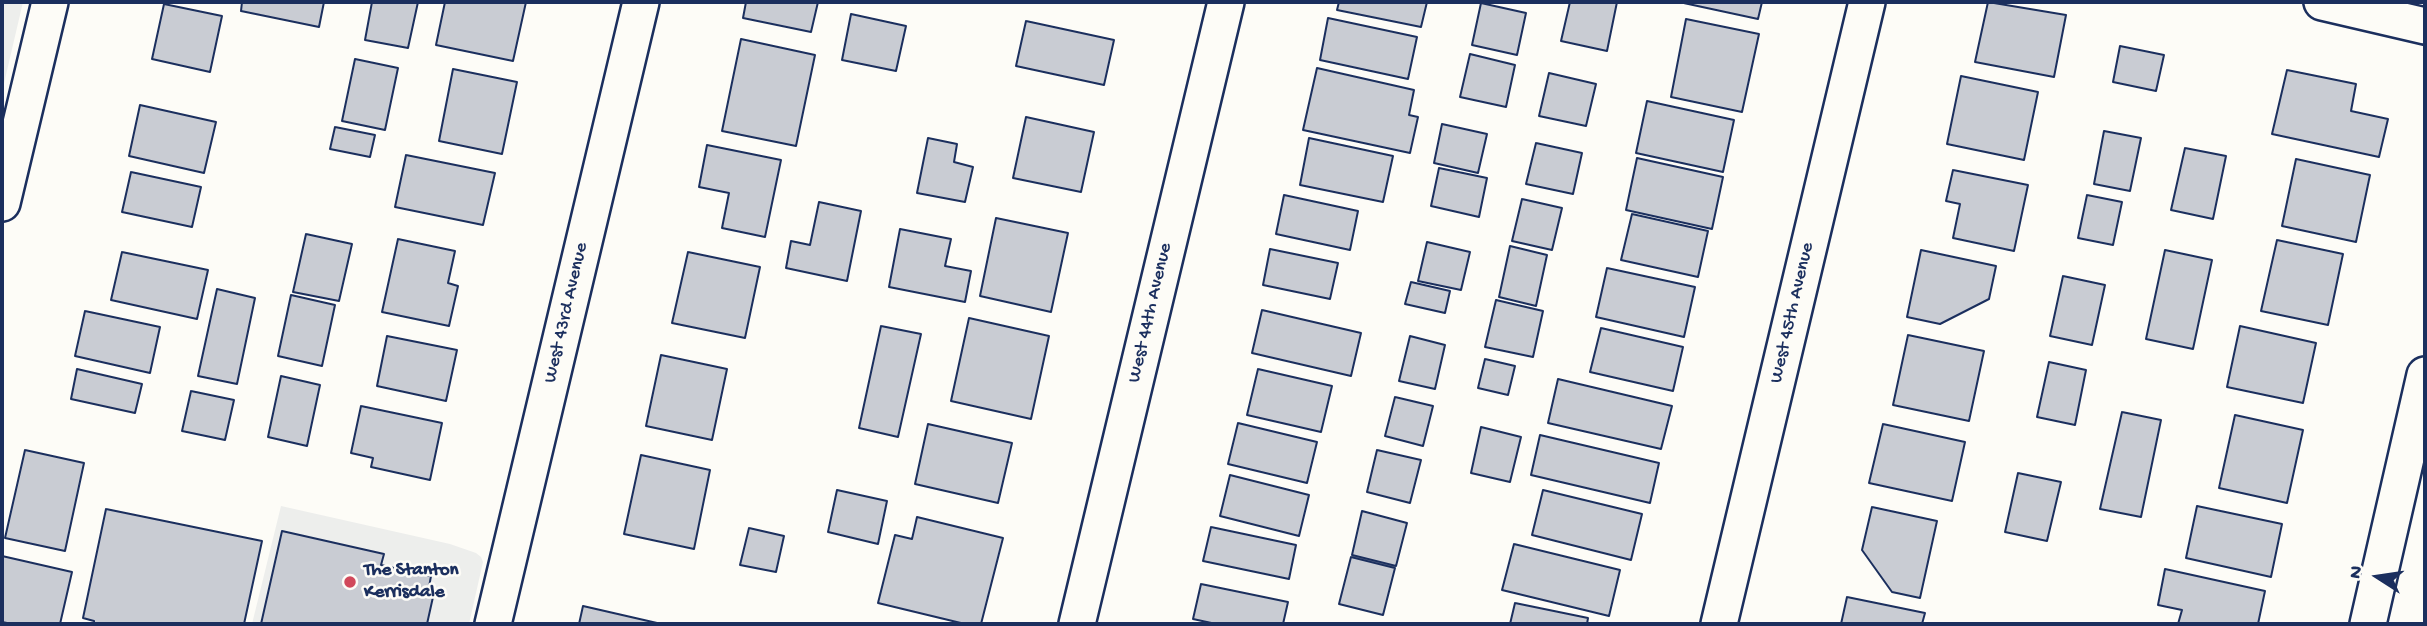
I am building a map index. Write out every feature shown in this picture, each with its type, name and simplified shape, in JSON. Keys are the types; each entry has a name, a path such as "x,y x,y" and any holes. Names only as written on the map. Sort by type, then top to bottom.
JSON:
{"street":[{"path":"2,203 50,2"},
{"name":"West 43rd Avenue","path":"493,624 641,2"},
{"name":"West 44th Avenue","path":"1077,624 1226,2"},
{"name":"West 45th Avenue","path":"1719,624 1867,2"},
{"path":"2322,2 2425,26"},
{"path":"2368,624 2425,375"}],"shaded area":[{"path":"2,2 23,2 2,92"},
{"path":"281,506 450,544 476,553 483,562 469,624 252,624"}],"building":[{"path":"242,2 324,2 319,27 241,11"},
{"path":"372,2 418,2 408,48 365,40"},
{"path":"445,2 526,2 513,61 436,45"},
{"path":"746,2 818,2 811,32 743,18"},
{"path":"1339,2 1427,2 1421,27 1337,10"},
{"path":"1570,2 1617,2 1607,51 1561,41"},
{"path":"1679,2 1762,2 1758,19"},
{"path":"1988,2 2066,15 2054,77 1975,62"},
{"path":"1481,3 1526,13 1517,55 1472,45"},
{"path":"164,4 222,16 210,72 152,59"},
{"path":"851,14 906,26 896,71 842,60"},
{"path":"1328,18 1417,37 1408,79 1320,60"},
{"path":"1686,19 1759,34 1742,112 1671,97"},
{"path":"1026,21 1114,40 1104,85 1016,66"},
{"path":"741,39 815,55 796,146 722,131"},
{"path":"2120,46 2164,55 2156,91 2113,82"},
{"path":"1470,54 1515,65 1506,107 1460,97"},
{"path":"355,59 398,68 385,130 342,121"},
{"path":"1317,68 1414,90 1409,115 1418,117 1410,153 1303,130"},
{"path":"453,69 517,82 502,154 439,141"},
{"path":"2287,70 2356,84 2351,111 2388,119 2379,157 2272,134"},
{"path":"1549,73 1596,84 1586,126 1539,116"},
{"path":"1961,76 2038,92 2024,160 1947,144"},
{"path":"1647,101 1734,120 1723,172 1636,153"},
{"path":"140,105 216,122 204,173 129,156"},
{"path":"1026,117 1094,132 1081,192 1013,178"},
{"path":"1442,124 1487,134 1478,173 1434,163"},
{"path":"335,127 375,135 370,157 330,149"},
{"path":"2104,131 2141,138 2130,191 2094,184"},
{"path":"928,138 957,144 954,162 973,167 965,202 917,193"},
{"path":"1309,138 1393,156 1383,202 1300,185"},
{"path":"1536,143 1582,153 1573,194 1526,184"},
{"path":"707,145 781,160 765,237 722,228 729,193 699,187"},
{"path":"2185,148 2226,156 2213,219 2171,210"},
{"path":"406,155 495,173 483,225 395,207"},
{"path":"1637,158 1723,177 1712,229 1626,210"},
{"path":"2296,159 2370,175 2356,242 2282,226"},
{"path":"1439,168 1487,178 1479,217 1431,206"},
{"path":"1953,170 2028,185 2014,251 1953,238 1960,204 1946,201"},
{"path":"131,172 201,187 192,227 122,212"},
{"path":"1284,195 1358,211 1350,250 1276,234"},
{"path":"2087,195 2122,202 2113,245 2078,238"},
{"path":"1522,199 1562,208 1552,250 1512,241"},
{"path":"819,202 861,211 847,281 786,268 791,241 810,245"},
{"path":"1632,214 1708,231 1698,277 1621,260"},
{"path":"996,218 1068,233 1051,312 980,296"},
{"path":"900,229 951,239 945,266 971,271 965,302 889,287"},
{"path":"306,234 352,244 339,301 293,292"},
{"path":"398,239 455,251 448,283 458,286 449,326 382,312"},
{"path":"2277,240 2343,254 2328,325 2261,311"},
{"path":"1427,242 1470,252 1461,290 1418,281"},
{"path":"1510,246 1547,255 1536,306 1499,297"},
{"path":"1270,249 1338,263 1330,299 1263,285"},
{"path":"1921,250 1996,266 1989,299 1940,324 1907,317"},
{"path":"2165,250 2212,260 2193,349 2146,339"},
{"path":"122,252 208,270 197,319 111,300"},
{"path":"688,252 760,267 745,338 672,323"},
{"path":"1607,268 1695,287 1684,337 1596,317"},
{"path":"2063,276 2105,285 2092,345 2050,336"},
{"path":"1411,282 1450,291 1445,313 1405,304"},
{"path":"217,289 255,298 237,384 198,376"},
{"path":"291,295 335,305 322,366 278,356"},
{"path":"1496,300 1543,311 1533,357 1485,347"},
{"path":"1262,310 1361,333 1351,376 1252,353"},
{"path":"85,311 160,327 150,373 75,356"},
{"path":"969,318 1049,336 1031,419 951,401"},
{"path":"881,326 921,334 898,437 859,428"},
{"path":"2240,326 2316,343 2303,403 2227,387"},
{"path":"1601,328 1683,347 1673,391 1590,372"},
{"path":"1908,335 1984,351 1969,421 1893,405"},
{"path":"387,336 457,350 446,401 377,386"},
{"path":"1410,336 1445,345 1435,389 1399,381"},
{"path":"661,355 727,369 712,440 646,426"},
{"path":"1485,359 1515,366 1508,395 1478,388"},
{"path":"2049,362 2086,370 2075,425 2037,417"},
{"path":"77,369 142,384 135,413 71,399"},
{"path":"1258,369 1332,386 1321,432 1247,415"},
{"path":"281,376 320,385 307,446 268,437"},
{"path":"1558,379 1672,406 1661,449 1548,423"},
{"path":"191,391 234,400 225,440 182,431"},
{"path":"1395,397 1433,406 1423,446 1385,436"},
{"path":"361,406 442,423 430,480 371,467 373,458 351,453"},
{"path":"2122,412 2161,420 2141,517 2100,509"},
{"path":"2235,415 2303,430 2287,503 2219,488"},
{"path":"1238,423 1317,442 1307,483 1228,464"},
{"path":"928,424 1012,443 998,503 915,484"},
{"path":"1883,424 1965,442 1952,501 1869,483"},
{"path":"1481,427 1521,437 1510,482 1471,473"},
{"path":"1540,435 1659,463 1650,503 1531,475"},
{"path":"25,450 84,463 65,551 5,538"},
{"path":"1377,450 1421,460 1410,503 1367,492"},
{"path":"641,455 710,470 694,549 624,534"},
{"path":"2018,473 2061,482 2047,541 2005,532"},
{"path":"1230,475 1309,495 1299,536 1220,516"},
{"path":"837,490 887,501 878,544 828,532"},
{"path":"1543,490 1642,514 1631,560 1532,535"},
{"path":"2197,506 2282,524 2271,577 2186,558"},
{"path":"1872,507 1937,521 1920,598 1892,592 1862,550"},
{"path":"106,509 262,541 244,624 94,624 94,621 83,618"},
{"path":"1362,511 1407,523 1396,566 1352,555"},
{"path":"917,517 1003,538 981,624 965,624 878,603 895,535 912,539"},
{"path":"1211,527 1296,545 1289,579 1203,561"},
{"path":"749,528 784,536 776,572 740,565"},
{"name":"The Stanton Kerrisdale","path":"282,531 384,554 381,565 431,576 429,587 435,588 427,624 261,624"},
{"path":"1514,544 1620,570 1609,616 1502,590"},
{"path":"2,556 72,572 60,624 2,622"},
{"path":"1351,557 1395,568 1383,615 1339,604"},
{"path":"2165,569 2265,591 2258,624 2178,624 2182,610 2158,605"},
{"path":"1201,584 1288,602 1283,624 1216,624 1193,619"},
{"path":"1847,597 1925,613 1922,624 1841,624"},
{"path":"1515,603 1588,618 1587,624 1510,624"},
{"path":"583,606 657,623 657,624 579,624"}],"place":[{"name":"The Stanton Kerrisdale","path":"350,582"}]}
